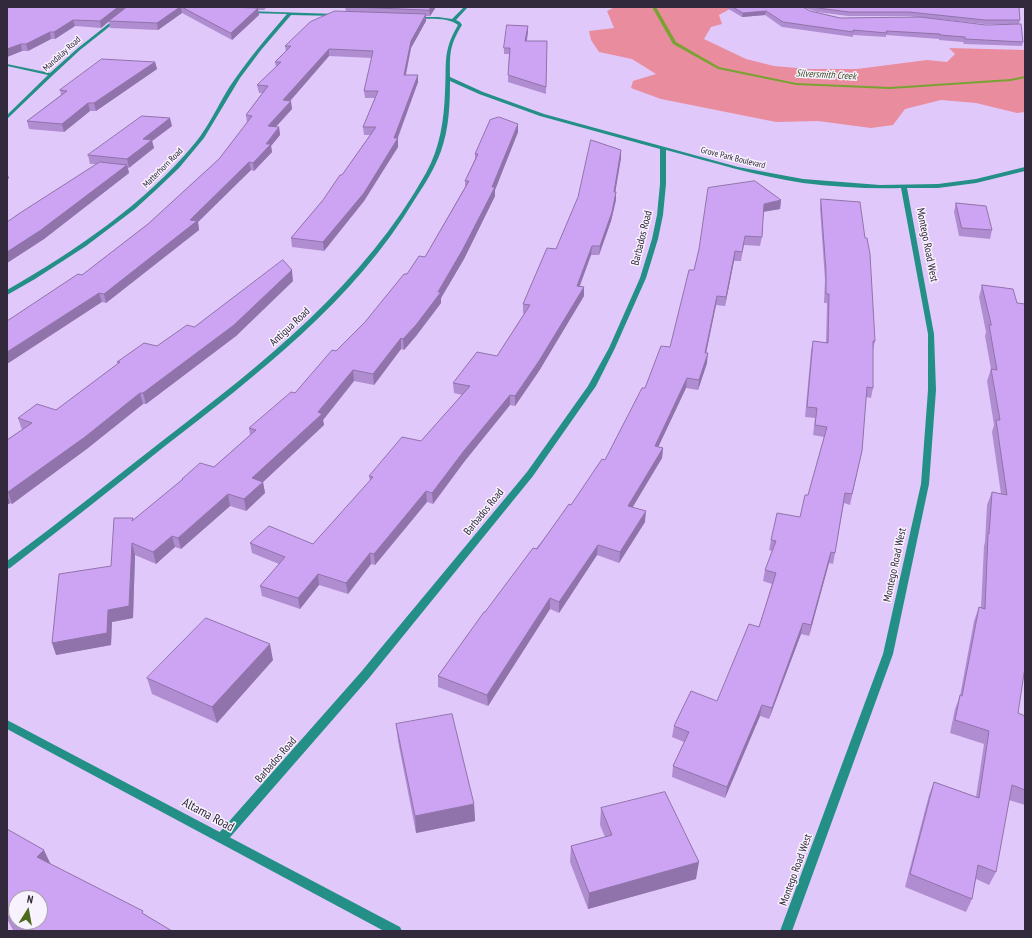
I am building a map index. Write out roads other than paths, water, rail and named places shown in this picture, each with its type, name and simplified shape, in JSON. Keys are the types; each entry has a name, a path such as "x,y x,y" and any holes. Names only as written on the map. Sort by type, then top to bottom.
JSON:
{"street":[{"path":"414,18 454,20 466,7"},
{"path":"242,12 344,15"},
{"name":"Matterhorn Road","path":"7,293 57,263 117,221 170,173 207,132 231,88 261,45 290,13"},
{"name":"Mandalay Road","path":"7,118 51,74 79,49 120,17"},
{"name":"Antigua Road","path":"7,566 239,386 294,338 331,303 363,269 404,217 427,176 441,142 448,78 447,55 451,41 460,25 454,20"},
{"path":"7,65 51,74"},
{"name":"Grove Park Boulevard","path":"448,78 529,111 738,168 803,182 904,188 938,186 976,181 1025,169"},
{"name":"Barbados Road","path":"222,838 365,675 530,474 592,386 612,348 643,278 653,246 660,215 663,184 663,148"},
{"name":"Montego Road West","path":"786,931 888,654 925,484 932,390 931,334 904,188"},
{"name":"Altama Road","path":"7,724 396,931"}],"waterway":[{"name":"Silversmith Creek","path":"654,7 674,43 718,68 796,84 890,88 1011,80 1025,77"}]}
